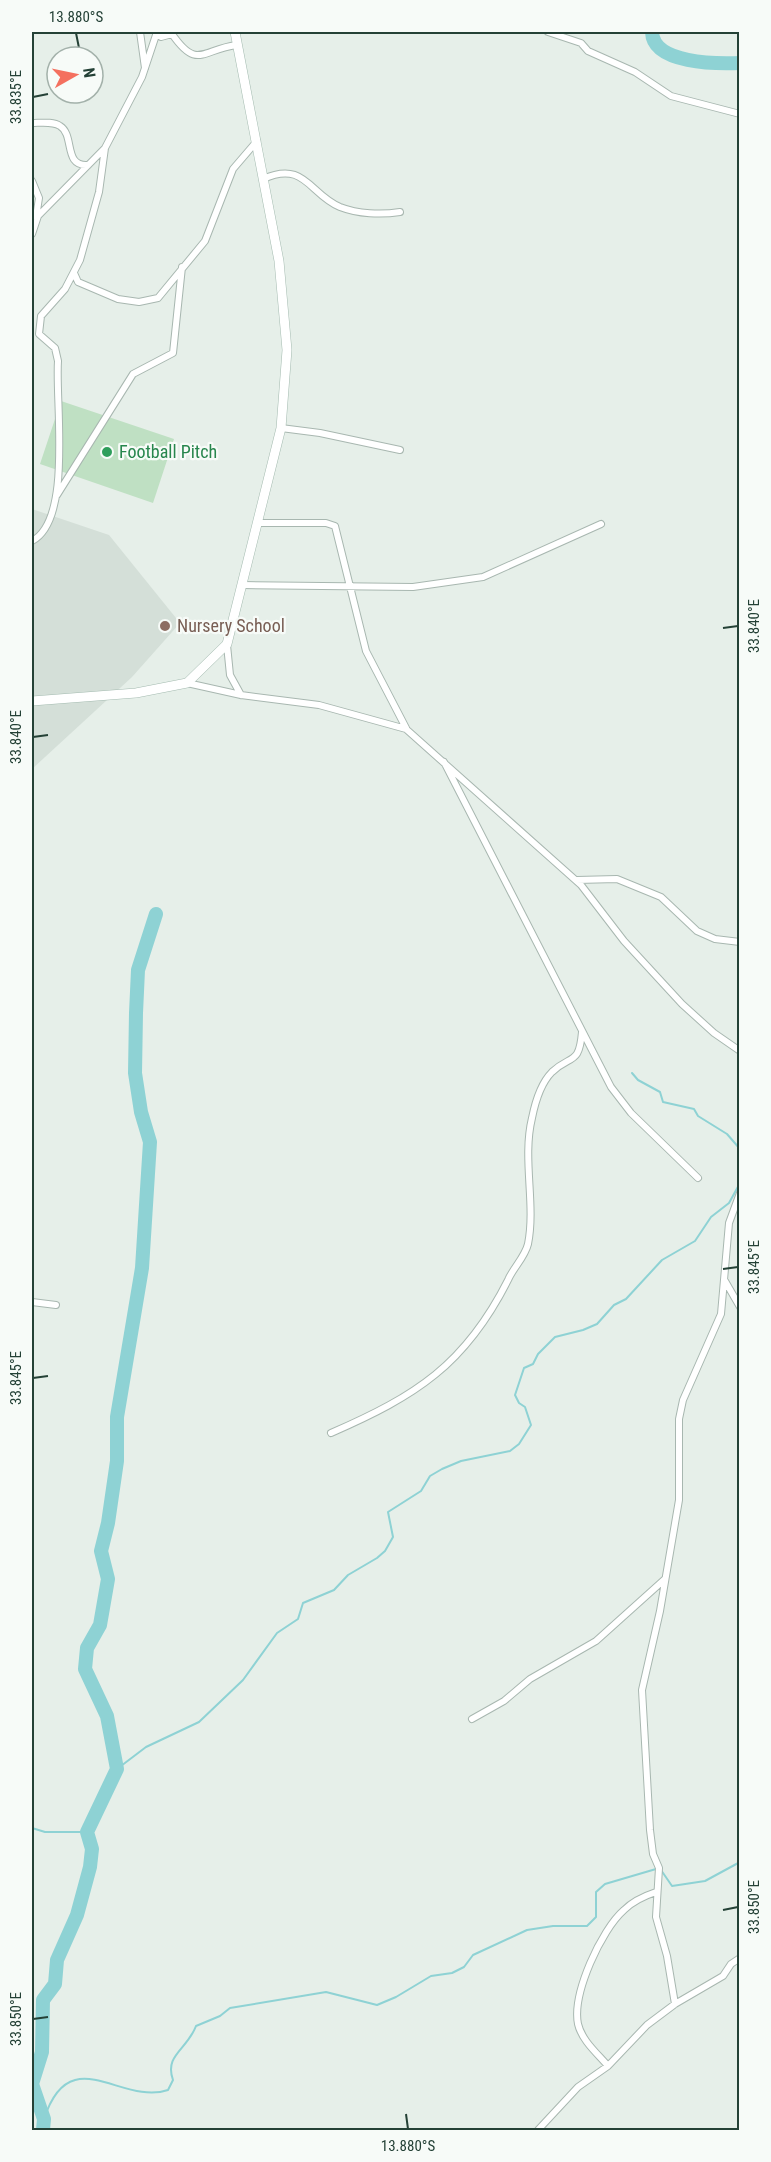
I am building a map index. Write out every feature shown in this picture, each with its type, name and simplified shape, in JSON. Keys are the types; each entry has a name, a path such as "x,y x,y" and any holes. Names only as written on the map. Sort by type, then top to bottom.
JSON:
{"street":[{"path":"140,32 145,69"},
{"path":"35,220 105,148 123,118 145,69 157,32"},
{"path":"157,32 161,37 172,34 183,50 192,55 237,45"},
{"path":"235,32 279,261 287,333 281,428 227,644 230,675 241,694"},
{"path":"548,32 581,44 588,51 635,72 671,96 740,114"},
{"path":"32,123 60,125 64,130 73,158 78,164 88,165"},
{"path":"74,273 78,282 118,299 139,302 158,298 210,232 233,169 257,140"},
{"path":"57,495 58,362 55,348 39,334 39,321 74,273 99,192 105,148"},
{"path":"263,179 276,173 302,177 340,206 368,213 400,212"},
{"path":"32,181 39,198 32,234"},
{"path":"32,542 42,535 48,525 57,495 133,374 173,352 183,266"},
{"path":"281,428 320,433 400,450"},
{"path":"257,523 332,524 346,562 366,651 406,729 576,880 624,941 682,1004 714,1033 740,1051"},
{"path":"243,585 413,587 483,577 601,524"},
{"path":"187,682 227,644"},
{"path":"32,701 136,693 187,682 241,694 320,705 406,729"},
{"path":"441,758 611,1087 631,1113 698,1178"},
{"path":"576,880 617,879 661,897 697,931 715,939 740,942"},
{"path":"331,1433 376,1413 422,1386 444,1368 487,1319 528,1246 528,1139 532,1116 545,1082 558,1068 574,1059 579,1051 582,1032"},
{"path":"675,2004 667,1956 656,1917 658,1868 653,1854 650,1830 645,1733 641,1704 679,1500 679,1419 682,1400 695,1368 718,1324 725,1280 729,1223 740,1193"},
{"path":"725,1280 740,1307"},
{"path":"32,1302 56,1305"},
{"path":"472,1719 504,1701 530,1679 596,1641 666,1579"},
{"path":"608,2066 583,2037 578,2023 584,1983 609,1927 632,1903 656,1892"},
{"path":"538,2130 578,2087 608,2066 647,2025 675,2004 723,1977 731,1964 740,1958"}],"shaded area":[{"path":"32,509 109,535 180,623 132,677 32,769"}],"green space":[{"name":"Football Pitch","path":"61,401 174,439 153,503 40,464"}],"waterway":[{"path":"652,32 655,43 674,56 702,62 740,63"},
{"path":"43,2130 44,2119 32,2084 42,2052 43,2000 55,1984 57,1960 77,1915 90,1867 92,1849 87,1832 117,1769 107,1716 85,1669 87,1648 100,1625 108,1579 101,1551 108,1523 117,1461 117,1417 142,1268 150,1142 141,1112 135,1073 136,1013 138,970 156,914"},
{"path":"632,1073 638,1080 660,1092 663,1102 694,1109 698,1116 727,1134 740,1149"},
{"path":"117,1769 146,1747 199,1722 243,1680 277,1633 298,1619 303,1603 334,1590 348,1575 385,1551 393,1537 388,1512 421,1491 430,1476 461,1461 510,1451 519,1444 531,1425 525,1407 519,1403 515,1395 524,1368 533,1364 538,1354 555,1337 597,1324 614,1305 626,1299 662,1260 695,1241 711,1217 729,1203 740,1183"},
{"path":"32,1828 45,1832 87,1832"},
{"path":"661,1870 672,1886 705,1881 740,1862"},
{"path":"44,2119 55,2095 68,2083 82,2079 150,2093 168,2090 173,2080 171,2071 174,2058 196,2026 220,2016 230,2008 326,1992 377,2005 396,1997 431,1976 452,1973 464,1967 473,1955 527,1930 553,1926 587,1926 596,1917 596,1892 605,1884 656,1869"}],"place":[{"name":"Football Pitch","path":"107,452"},
{"name":"Nursery School","path":"165,626"}]}
